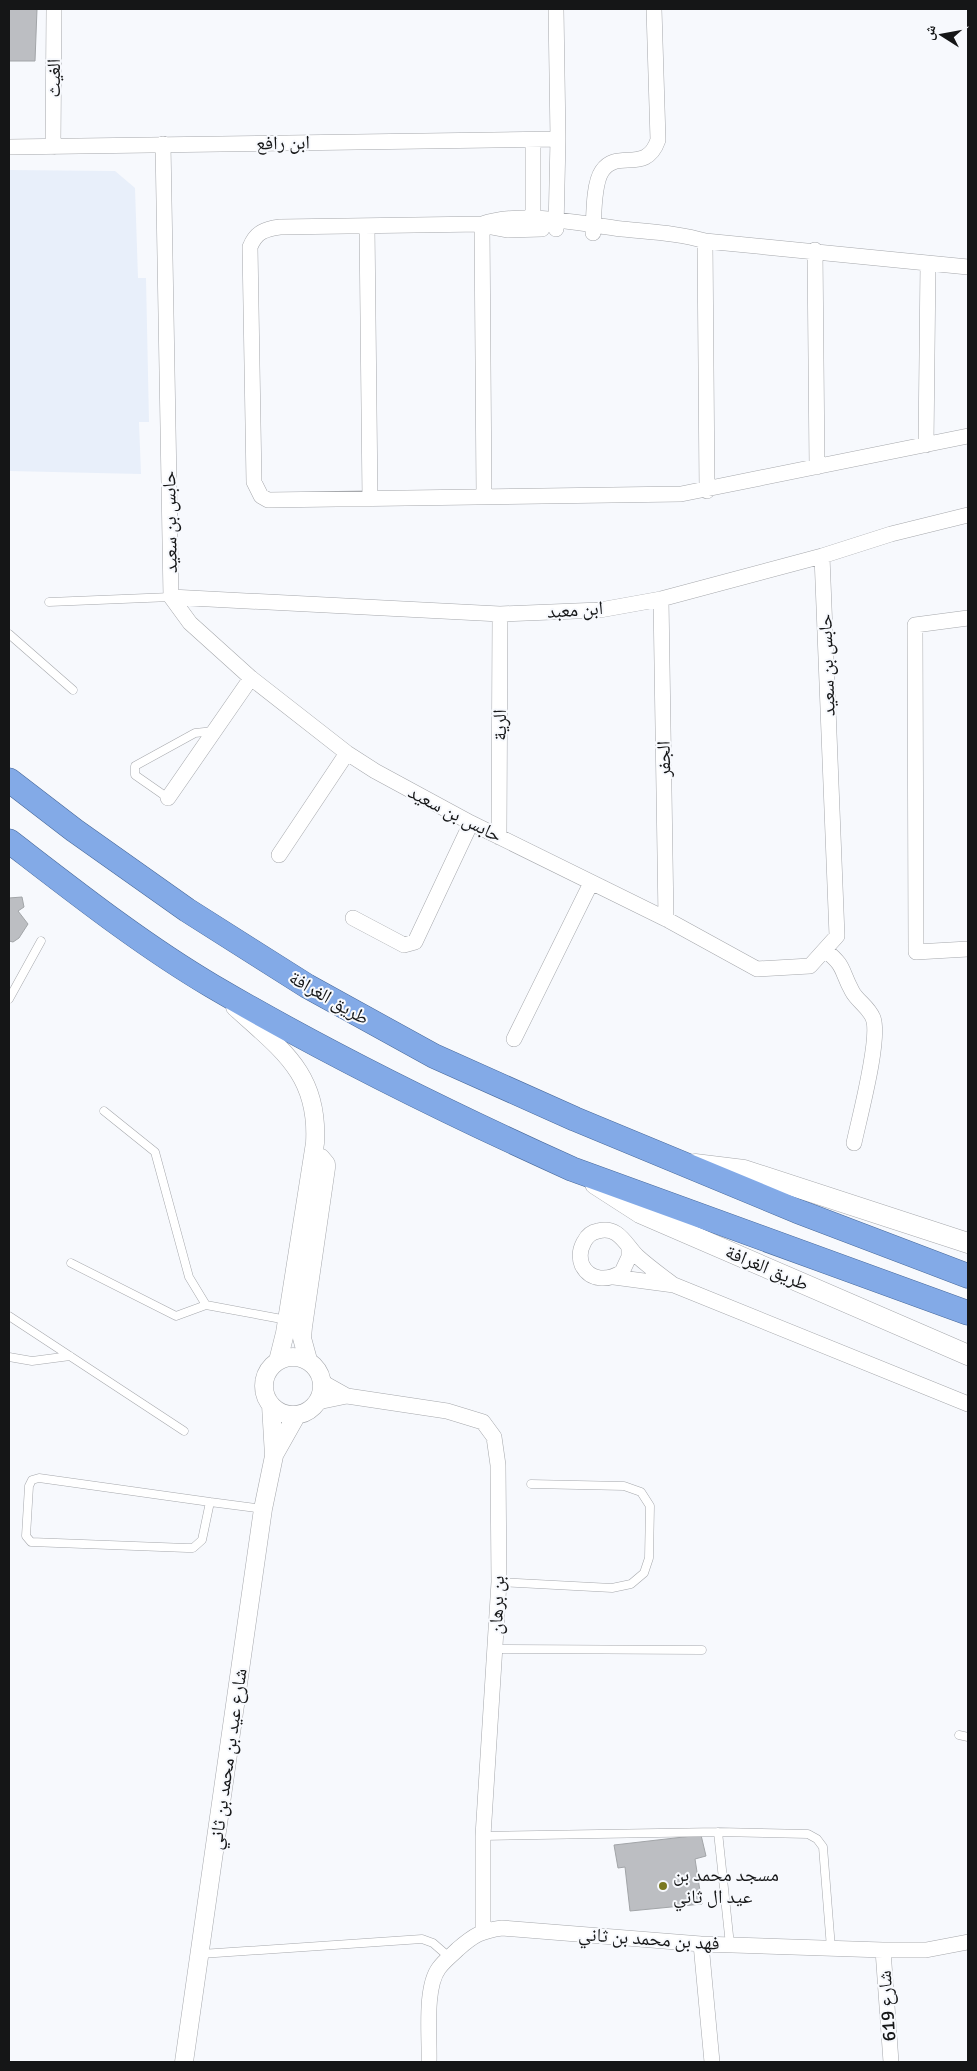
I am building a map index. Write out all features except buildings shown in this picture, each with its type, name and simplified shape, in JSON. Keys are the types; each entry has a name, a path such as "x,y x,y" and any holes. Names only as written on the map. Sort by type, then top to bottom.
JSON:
{"highway":[{"name":"طريق الغرافة","path":"9,780 74,830 188,910 307,986 434,1056 575,1119 797,1211 968,1276"},
{"name":"طريق الغرافة","path":"9,841 136,936 211,985 342,1056 511,1141 572,1169 968,1313"}],"main road":[{"name":"طريق الغرافة","path":"680,1162 744,1170 968,1243"},
{"name":"طريق الغرافة","path":"572,1169 640,1213 968,1355"}],"street":[{"name":"الغيث","path":"53,147 54,9"},
{"path":"556,9 558,139 556,225"},
{"path":"593,229 597,188 601,172 612,162 641,160 655,148 658,140 654,9"},
{"name":"ابن رافع","path":"9,147 558,139"},
{"path":"533,140 533,224"},
{"name":"حابس بن سعيد","path":"163,144 171,597 190,623 251,678 347,752 375,771 471,823 666,919 757,970 810,966 837,936 822,556"},
{"path":"482,224 484,496"},
{"path":"968,266 815,250 705,242 671,243 593,229 533,224 507,230 482,224 270,228 261,231 254,238 250,247 254,482 261,496 276,502 484,496 668,495 707,491 968,436"},
{"path":"367,226 370,499"},
{"path":"705,242 707,491"},
{"path":"815,250 817,467"},
{"path":"926,445 928,263"},
{"name":"ابن معبد","path":"171,597 500,614 600,610 661,599 822,556 891,534 968,515"},
{"name":"الجفر","path":"661,599 666,919"},
{"name":"الرية","path":"500,614 500,837"},
{"path":"968,618 915,626 916,952 968,949"},
{"path":"168,798 251,678"},
{"path":"279,856 347,752"},
{"path":"353,918 404,946 415,942 471,823"},
{"path":"514,1039 591,883"},
{"path":"825,950 841,963 852,992 865,1004 874,1020 874,1046 854,1143"},
{"path":"211,985 270,1039 300,1071 308,1087 316,1124 312,1164 287,1320 278,1360 272,1366 264,1381 266,1398 282,1414 296,1416 305,1413 318,1402 322,1382 318,1370 308,1360 296,1356 278,1360"},
{"path":"308,1360 302,1338 302,1328 326,1168 324,1160 321,1158 312,1164"},
{"path":"674,1285 629,1248 618,1234 610,1230 600,1230 585,1239 580,1257 588,1273 596,1278 614,1277 674,1285 968,1404"},
{"path":"614,1277 627,1265 629,1248"},
{"name":"بن برهان","path":"322,1382 347,1396"},
{"name":"بن برهان","path":"318,1402 347,1396 448,1411 483,1422 494,1437 498,1465 499,1582 483,1836 483,1930"},
{"name":"شارع عيد بن محمد بن ثاني","path":"184,2062 201,1954 263,1509 274,1456 271,1405"},
{"name":"شارع عيد بن محمد بن ثاني","path":"274,1456 296,1416"},
{"name":"فهد بن محمد بن ثاني","path":"483,1930 502,1928 701,1944 883,1950 926,1950 968,1942"},
{"path":"429,2062 431,1990 439,1968 449,1957 483,1930"},
{"path":"701,1944 712,2062"},
{"name":"شارع 619","path":"883,1950 891,2062"}],"lane":[{"path":"49,602 171,597"},
{"path":"9,634 73,690"},
{"path":"168,798 135,775 135,766 195,733 214,731"},
{"path":"9,999 41,941"},
{"path":"104,1111 155,1152 189,1277 206,1305"},
{"path":"71,1263 176,1316 206,1305 287,1320"},
{"path":"9,1316 184,1430"},
{"path":"9,1357 32,1361 70,1356"},
{"path":"210,1502 202,1540 193,1548 36,1543 31,1542 26,1536 29,1486 35,1478 263,1509"},
{"path":"499,1582 612,1588 631,1584 644,1573 650,1558 650,1506 641,1492 624,1486 531,1484"},
{"path":"495,1650 702,1650"},
{"path":"959,1735 968,1736"},
{"path":"483,1836 718,1832 808,1834 817,1838 823,1847 830,1948"},
{"path":"718,1832 730,1945"},
{"path":"201,1954 416,1939 433,1943 449,1957"}],"shaded area":[{"path":"9,170 115,171 135,188 138,278 146,278 149,422 139,422 141,474 9,471"}],"place":[{"name":"مسجد محمد بن عيد ال ثاني","path":"663,1886"}]}
